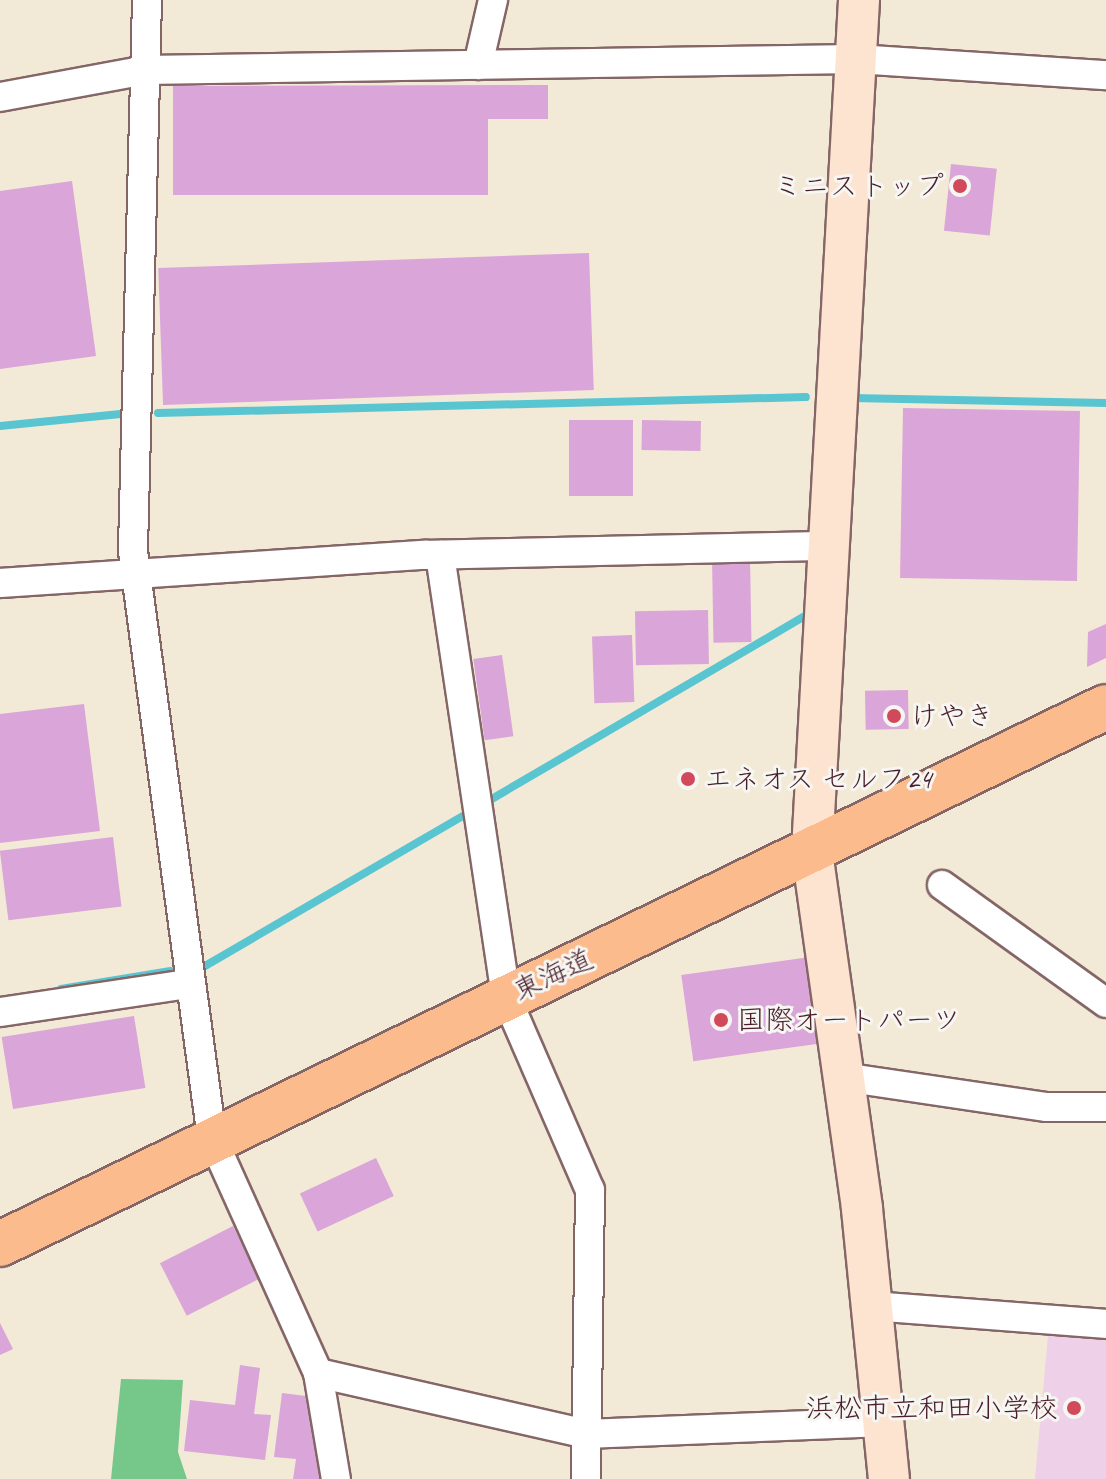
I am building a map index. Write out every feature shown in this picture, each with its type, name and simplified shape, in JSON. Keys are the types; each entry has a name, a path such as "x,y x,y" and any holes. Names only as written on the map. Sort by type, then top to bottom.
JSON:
{"highway":[{"name":"東海道","path":"0,1244 212,1138 812,852 1106,707"}],"street":[{"path":"147,0 136,569 188,984 212,1138 318,1373 336,1479"},
{"path":"478,65 493,0"},
{"path":"859,0 812,852 873,1306 889,1479"},
{"path":"0,97 145,70 856,59 1106,75"},
{"path":"0,583 136,569 440,555 828,546"},
{"path":"440,555 506,997 590,1190 586,1479"},
{"path":"942,885 1106,1003"},
{"path":"1,1004 188,984"},
{"path":"843,1077 1047,1107 1106,1107"},
{"path":"873,1306 1106,1324"},
{"path":"318,1373 587,1434 883,1422"}],"shaded area":[{"name":"浜松市立和田小学校","path":"1048,1336 1106,1336 1106,1479 1035,1479"}],"green space":[{"path":"121,1379 183,1380 178,1452 187,1479 111,1479"}],"building":[{"path":"548,85 548,119 488,119 488,195 173,195 173,86"},
{"path":"951,164 997,169 990,235 944,231"},
{"path":"72,181 96,356 0,369 0,191"},
{"path":"589,253 594,390 163,405 158,268"},
{"path":"903,408 1080,411 1077,581 900,578"},
{"path":"569,420 633,420 633,496 569,496"},
{"path":"642,420 701,421 700,451 641,450"},
{"path":"750,557 751,642 713,643 712,558"},
{"path":"708,610 709,664 636,665 635,611"},
{"path":"1106,624 1106,658 1087,667 1088,632"},
{"path":"632,635 634,702 594,703 592,636"},
{"path":"502,655 513,736 485,740 473,659"},
{"path":"908,690 909,729 866,730 865,691"},
{"path":"84,704 100,831 0,843 0,714"},
{"path":"113,837 122,906 8,920 0,851"},
{"path":"810,957 822,1043 693,1061 681,975"},
{"path":"134,1016 145,1088 13,1109 2,1037"},
{"path":"376,1158 394,1196 318,1232 300,1193"},
{"path":"233,1226 260,1279 187,1316 160,1263"},
{"path":"0,1323 13,1349 0,1355"},
{"path":"240,1365 260,1368 254,1414 271,1415 265,1460 184,1451 190,1400 235,1405"},
{"path":"282,1393 314,1397 325,1479 293,1479 296,1459 274,1457"}],"waterway":[{"path":"158,413 806,397"},
{"path":"851,398 1106,403"},
{"path":"0,426 120,414"},
{"path":"490,800 812,612"},
{"path":"205,966 464,815"},
{"path":"61,989 171,971"}],"place":[{"name":"ミニストップ","path":"960,186"},
{"name":"けやき","path":"894,716"},
{"name":"エネオス セルフ24","path":"688,779"},
{"name":"国際オートパーツ","path":"721,1020"},
{"name":"浜松市立和田小学校","path":"1074,1408"}]}
